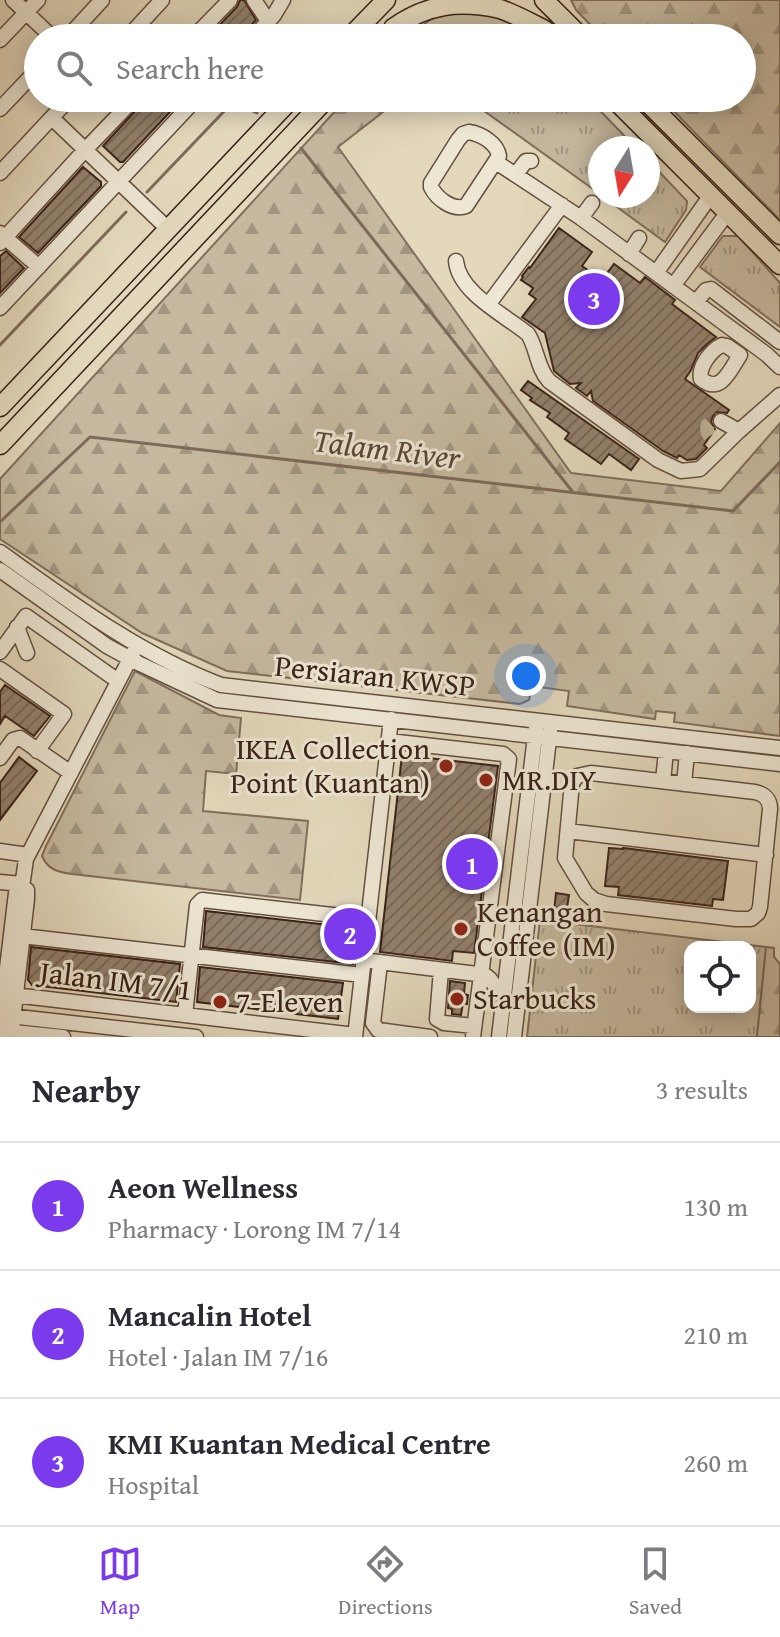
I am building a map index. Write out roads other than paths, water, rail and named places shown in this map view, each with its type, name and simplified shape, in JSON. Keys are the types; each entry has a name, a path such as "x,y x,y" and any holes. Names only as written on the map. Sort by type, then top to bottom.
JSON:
{"main road":[{"path":"396,24 419,0"},
{"path":"511,0 538,24"},
{"path":"545,0 568,24"},
{"path":"400,24 423,10 457,2 480,3 503,9 531,24"},
{"path":"362,24 381,3"},
{"path":"0,407 279,112"},
{"path":"0,445 314,112"},
{"path":"627,112 780,265"},
{"path":"657,112 780,235"}],"street":[{"path":"13,0 38,24"},
{"path":"0,40 38,0"},
{"path":"80,24 102,0"},
{"path":"141,24 162,0"},
{"path":"207,24 230,0"},
{"path":"254,0 268,21"},
{"path":"265,24 283,0"},
{"path":"0,109 24,84"},
{"path":"0,173 57,112"},
{"path":"39,267 2,238 122,112"},
{"path":"0,308 184,112"},
{"path":"52,118 168,229"},
{"path":"475,133 494,145 499,151 496,162 466,206 461,208 436,196 431,187 463,134 475,133"},
{"path":"516,174 526,161 531,161"},
{"path":"496,162 581,218 696,302 745,349 766,354 780,367"},
{"path":"656,273 711,195"},
{"path":"488,305 562,205"},
{"path":"581,218 588,208"},
{"path":"673,286 728,212"},
{"path":"629,254 639,238"},
{"path":"456,261 458,272 468,288 528,334 549,381 667,466 681,471 700,469 780,395"},
{"path":"696,302 706,290 711,289 778,340 766,354"},
{"path":"721,421 739,431"},
{"path":"710,436 721,448"},
{"name":"Persiaran KWSP","path":"0,552 102,624 134,652 223,701 399,720 780,748"},
{"name":"Persiaran KWSP","path":"0,570 101,641 221,685 408,705 666,751 780,764"},
{"path":"0,652 26,616 118,681"},
{"path":"17,627 27,653"},
{"path":"5,1025 5,984 16,893 22,886 28,855 134,652"},
{"path":"0,669 64,714 37,751"},
{"path":"355,1036 389,741 408,705"},
{"path":"499,1037 526,811 543,729"},
{"path":"514,1037 543,729"},
{"path":"0,758 13,740 20,738 71,773"},
{"path":"389,741 503,754 510,761 474,1032 437,1019 441,970"},
{"path":"663,781 666,751"},
{"path":"684,784 687,753"},
{"path":"591,773 663,781 755,792 768,799 770,809 760,907 754,917 746,920 606,904 586,893 565,858 572,783 577,776 591,773"},
{"path":"502,821 526,811"},
{"path":"568,831 766,855"},
{"path":"0,851 28,855"},
{"path":"0,882 22,886 27,893 22,936 5,984"},
{"path":"185,1015 197,905 202,900 368,919"},
{"path":"22,936 192,955 363,968 380,963 441,970 481,975 504,992"},
{"path":"484,954 504,992"},
{"path":"380,963 373,1023 378,1030 430,1037"},
{"name":"Jalan IM 7/1","path":"5,984 185,1015 355,1036"},
{"path":"5,1025 63,1037"},
{"path":"5,1025 196,1037"}],"waterway":[{"path":"147,192 223,112"},
{"path":"301,148 572,491"},
{"path":"0,345 126,212"},
{"name":"Talam River","path":"1,521 90,437 733,511 780,462"}],"tunnel":[{"path":"710,436 707,429 709,424 721,421"}],"place":[{"name":"KMI Kuantan Medical Centre","path":"594,299"},
{"name":"IKEA Collection Point (Kuantan)","path":"446,766"},
{"name":"MR.DIY","path":"486,780"},
{"name":"Aeon Wellness","path":"472,864"},
{"name":"Kenangan Coffee (IM)","path":"461,929"},
{"name":"Mancalin Hotel","path":"350,934"},
{"name":"Starbucks","path":"457,999"},
{"name":"7-Eleven","path":"220,1002"}]}
